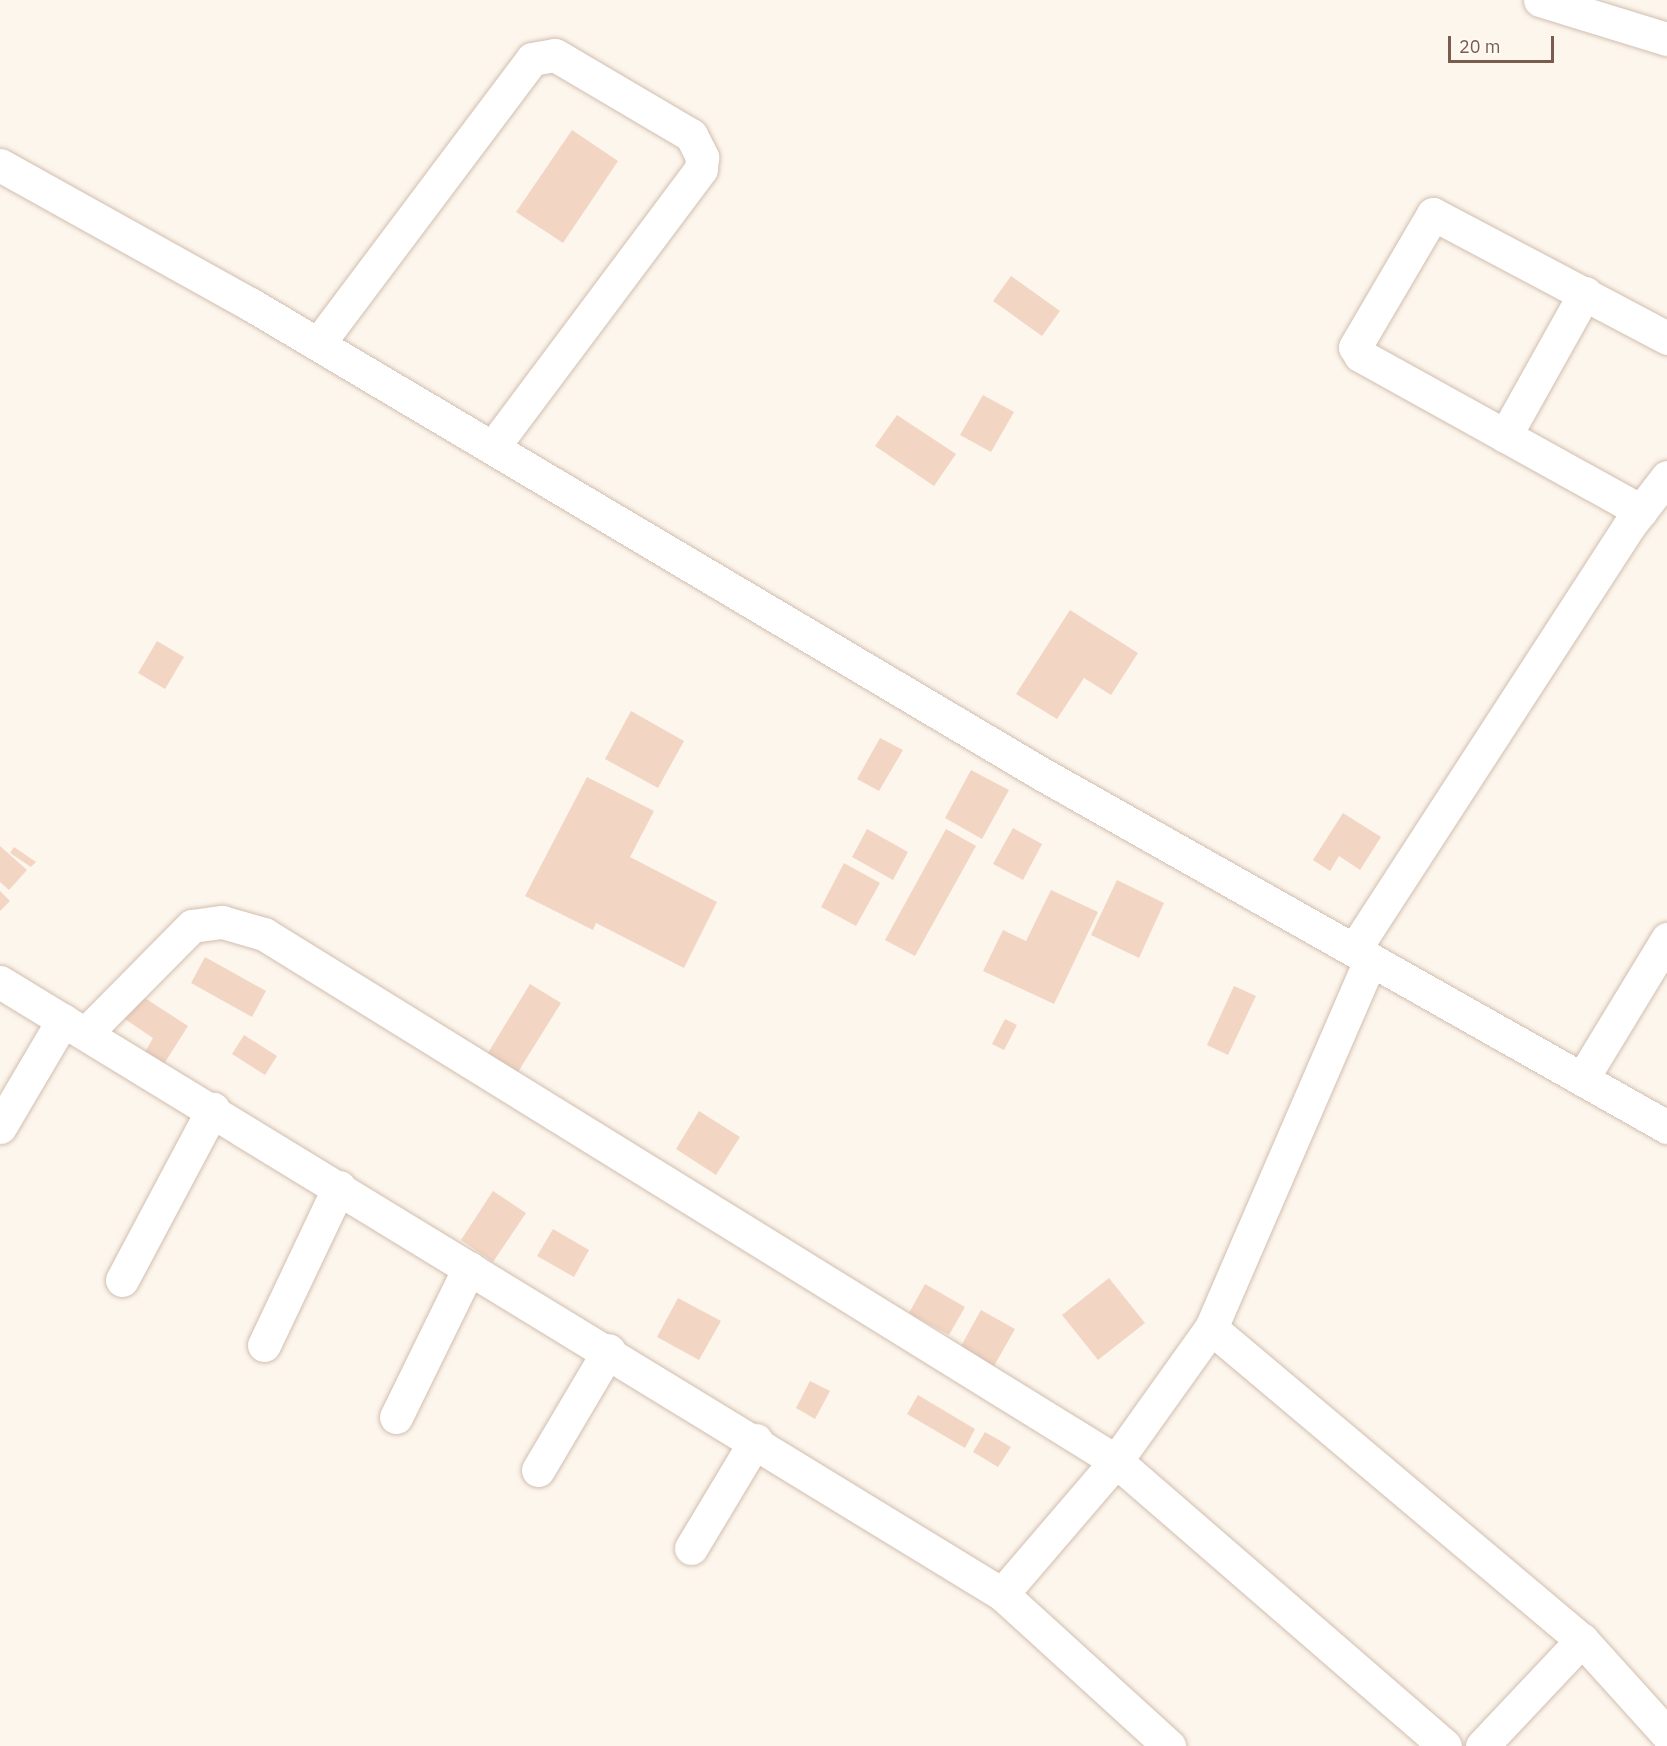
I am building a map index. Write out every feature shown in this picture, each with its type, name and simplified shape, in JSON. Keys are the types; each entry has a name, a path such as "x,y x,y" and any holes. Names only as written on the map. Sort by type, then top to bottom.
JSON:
{"street":[{"path":"1540,0 1667,39"},
{"path":"318,344 532,59 555,55 691,135 702,157 701,169 493,447"},
{"path":"0,165 318,344 1042,774 1667,1127"},
{"path":"1641,511 1360,355 1358,339 1433,214 1586,293 1667,338"},
{"path":"1505,436 1586,293"},
{"path":"1002,1594 1116,1461 1211,1328 1362,955 1641,511 1667,477"},
{"path":"0,1126 75,1026 192,926 222,922 264,934 1116,1461 1445,1746"},
{"path":"1582,1079 1667,939"},
{"path":"0,982 756,1440 836,1497 1002,1594 1169,1746"},
{"path":"122,1280 213,1109"},
{"path":"264,1345 339,1188"},
{"path":"396,1417 469,1268"},
{"path":"1211,1328 1582,1640 1667,1734"},
{"path":"538,1470 609,1350"},
{"path":"692,1548 756,1440"},
{"path":"1482,1746 1582,1640"}],"building":[{"path":"572,130 618,161 563,243 516,212"},
{"path":"1011,276 1060,311 1042,336 993,301"},
{"path":"983,395 1014,412 991,452 960,435"},
{"path":"897,415 956,454 934,486 875,446"},
{"path":"1070,610 1138,653 1111,695 1084,678 1057,719 1016,694"},
{"path":"157,641 184,657 165,689 138,673"},
{"path":"631,711 684,741 658,788 605,759"},
{"path":"880,738 903,750 879,791 857,779"},
{"path":"971,770 1009,790 982,839 945,818"},
{"path":"587,777 654,811 630,857 717,902 684,968 596,923 593,930 525,896"},
{"path":"1343,813 1381,837 1360,870 1339,856 1330,871 1313,860"},
{"path":"1013,828 1042,844 1023,880 993,864"},
{"path":"867,829 908,852 893,880 852,857"},
{"path":"946,829 976,846 915,956 885,940"},
{"path":"0,846 27,870 9,890 0,882"},
{"path":"14,847 36,862 31,867 10,853"},
{"path":"844,863 880,883 856,926 821,907"},
{"path":"1117,880 1164,903 1139,958 1091,935"},
{"path":"1051,890 1098,912 1054,1004 983,971 1003,930 1026,941"},
{"path":"0,891 10,901 0,911"},
{"path":"205,957 266,991 252,1017 191,983"},
{"path":"530,984 561,1003 513,1080 483,1061"},
{"path":"1234,986 1256,996 1228,1055 1207,1045"},
{"path":"134,991 188,1026 164,1064 145,1052 153,1038 119,1015"},
{"path":"1005,1019 1017,1025 1004,1050 992,1044"},
{"path":"244,1035 277,1056 265,1075 232,1054"},
{"path":"699,1111 740,1137 716,1175 676,1149"},
{"path":"493,1191 526,1213 493,1262 461,1240"},
{"path":"553,1229 589,1250 574,1277 537,1256"},
{"path":"1109,1278 1145,1323 1098,1360 1062,1315"},
{"path":"925,1284 965,1307 949,1335 909,1313"},
{"path":"678,1298 721,1321 699,1360 657,1337"},
{"path":"981,1310 1015,1329 994,1366 961,1346"},
{"path":"810,1381 830,1391 815,1419 796,1408"},
{"path":"918,1395 975,1429 965,1448 907,1414"},
{"path":"985,1432 1011,1447 998,1467 973,1452"}]}
